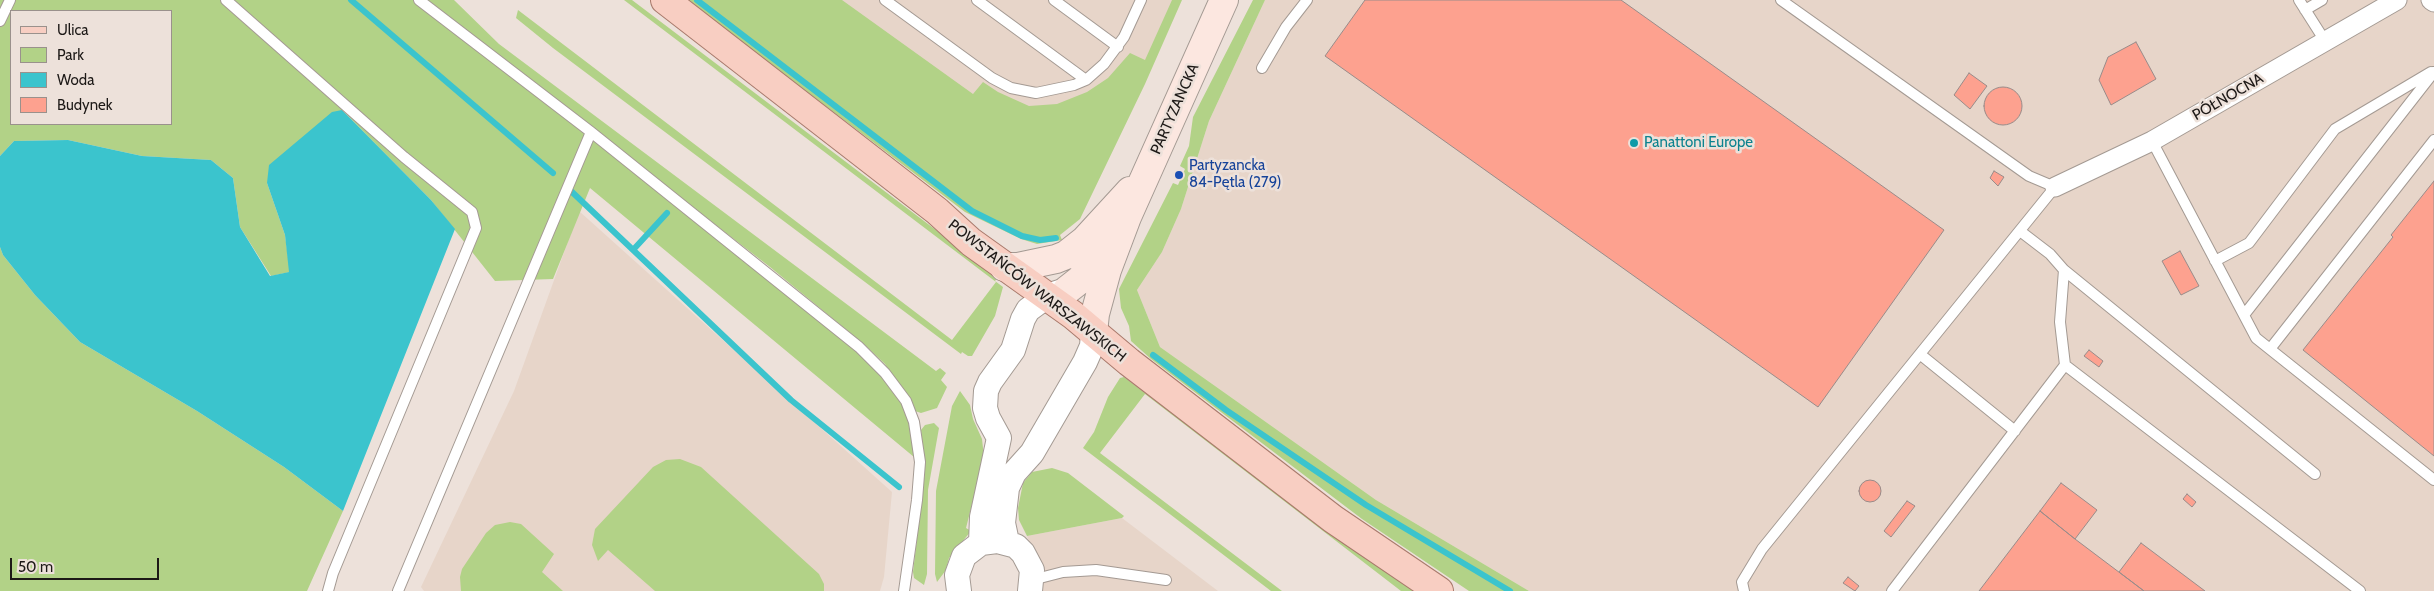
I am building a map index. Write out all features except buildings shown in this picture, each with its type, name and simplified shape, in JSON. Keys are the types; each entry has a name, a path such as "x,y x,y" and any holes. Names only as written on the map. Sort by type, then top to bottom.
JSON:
{"main road":[{"name":"POWSTAŃCÓW WARSZAWSKICH","path":"665,0 937,211 971,242 1004,267 1057,293 1094,332 1137,368 1333,519 1440,591"},
{"name":"PARTYZANCKA","path":"1094,332 1095,314 1107,270 1127,217 1224,0"},
{"path":"1004,267 1018,267 1066,255 1097,228 1149,169"},
{"name":"PARTYZANCKA","path":"1057,293 1081,279 1109,237 1127,217"}],"street":[{"name":"PÓŁNOCNA","path":"2055,187 2152,141 2397,0"},
{"path":"981,543 982,517 999,438 988,418 985,408 986,391 990,382 1013,350 1023,319 1028,310 1057,293"},
{"path":"1006,542 1002,523 1007,488 1014,473 1032,453 1084,362 1092,346 1094,332"},
{"path":"954,589 962,560 972,548 989,541 1006,542 1023,553 1032,570 1031,586"}],"lane":[{"path":"0,21 10,0"},
{"path":"226,0 404,157 472,212 476,228 333,573 328,591"},
{"path":"419,0 591,132 859,347 885,373 906,401 914,422 920,462 918,500 904,591"},
{"path":"885,0 992,78 1011,88 1036,92 1074,85 1086,80 1104,64 1118,47 1137,2"},
{"path":"977,0 1086,80"},
{"path":"1054,0 1118,47"},
{"path":"1262,68 1286,27 1307,0"},
{"path":"1744,591 1742,582 1762,549 1850,439 1921,355 2055,187 2029,176 1781,0"},
{"path":"2299,0 2325,41"},
{"path":"2305,10 2322,0"},
{"path":"2215,261 2249,243 2335,129 2434,71"},
{"path":"2244,315 2434,71"},
{"path":"398,591 591,132"},
{"path":"2270,349 2434,140"},
{"path":"2152,141 2256,338 2434,480"},
{"path":"2020,231 2050,254 2064,270 2315,474"},
{"path":"1892,591 2065,365 2060,322 2064,270"},
{"path":"1921,355 2015,431"},
{"path":"2065,365 2360,591"},
{"path":"1031,586 1063,572 1096,570 1166,580"}],"shaded area":[{"path":"730,0 1174,0 1123,114 909,136"},
{"path":"1265,0 2434,0 2434,591 1529,591 1376,500 1160,347 1137,290 1162,252 1181,209 1209,121"},
{"path":"579,211 892,492 884,577 880,591 424,591 421,587 514,391"},
{"path":"1122,518 1218,591 1040,591 1043,576 1027,536"}],"green space":[{"path":"0,0 413,0 591,132 859,347 906,401 920,462 590,188 553,279 495,281 431,200 342,110 267,183 285,235 290,272 271,276 240,227 233,178 211,160 142,156 68,140 14,141 0,156"},
{"path":"425,0 454,0 499,44 936,371 940,368 946,373 941,380 947,387 937,408 921,413 915,411 885,364 866,346 770,267"},
{"path":"624,0 632,0 998,277 995,281 1003,287 995,316 972,356 962,352 961,354 553,48 516,18 518,10 952,340 996,282"},
{"path":"686,0 842,0 973,94 983,82 998,92 1029,106 1057,104 1087,92 1108,78 1130,53 1145,60 1172,0 1182,0 1145,84 1080,219 1060,235 1062,240 1037,244 1021,239 965,212"},
{"path":"1253,0 1265,0 1209,121 1181,209 1162,252 1137,290 1160,347 1376,500 1529,591 1469,591 1362,519 1151,359 1131,341 1129,326 1121,308 1119,289 1173,183 1178,185 1185,169 1180,166 1189,146 1193,117"},
{"path":"0,247 3,255 35,295 80,342 197,411 284,467 343,511 307,591 0,591"},
{"path":"1124,377 1334,536 1415,591 1401,591 1145,394 1100,453 1282,591 1271,591 1083,448 1094,432 1108,397 1120,378"},
{"path":"960,391 970,405 973,419 982,439 984,457 966,528 971,531 949,558 946,570 937,582 935,574 936,491 952,406"},
{"path":"934,423 939,428 928,490 927,574 924,585 914,578 913,572 925,470 921,430 925,425"},
{"path":"680,459 701,467 819,574 824,584 824,591 655,591 608,550 598,561 592,545 595,529 653,467 666,460"},
{"path":"1052,468 1068,473 1124,516 1122,518 1027,536 1019,520 1018,508 1023,483 1032,472"},
{"path":"510,522 521,524 554,554 542,572 563,591 461,591 460,577 462,569 486,533 495,525"}],"water":[{"path":"342,110 431,200 455,229 343,511 284,467 197,411 80,342 35,295 3,255 0,247 0,156 14,141 68,140 142,156 211,160 233,178 240,227 270,276 289,272 285,235 267,183 269,165 332,112"}],"waterway":[{"path":"351,0 553,173"},
{"path":"697,0 972,211 1022,236 1040,240 1056,238"},
{"path":"571,191 791,400 899,487"},
{"path":"633,250 667,213"},
{"path":"1153,355 1226,410 1366,505 1510,591"}],"place":[{"name":"Panattoni Europe","path":"1634,143"},
{"name":"Partyzancka 84-Pętla (279)","path":"1179,175"}]}
